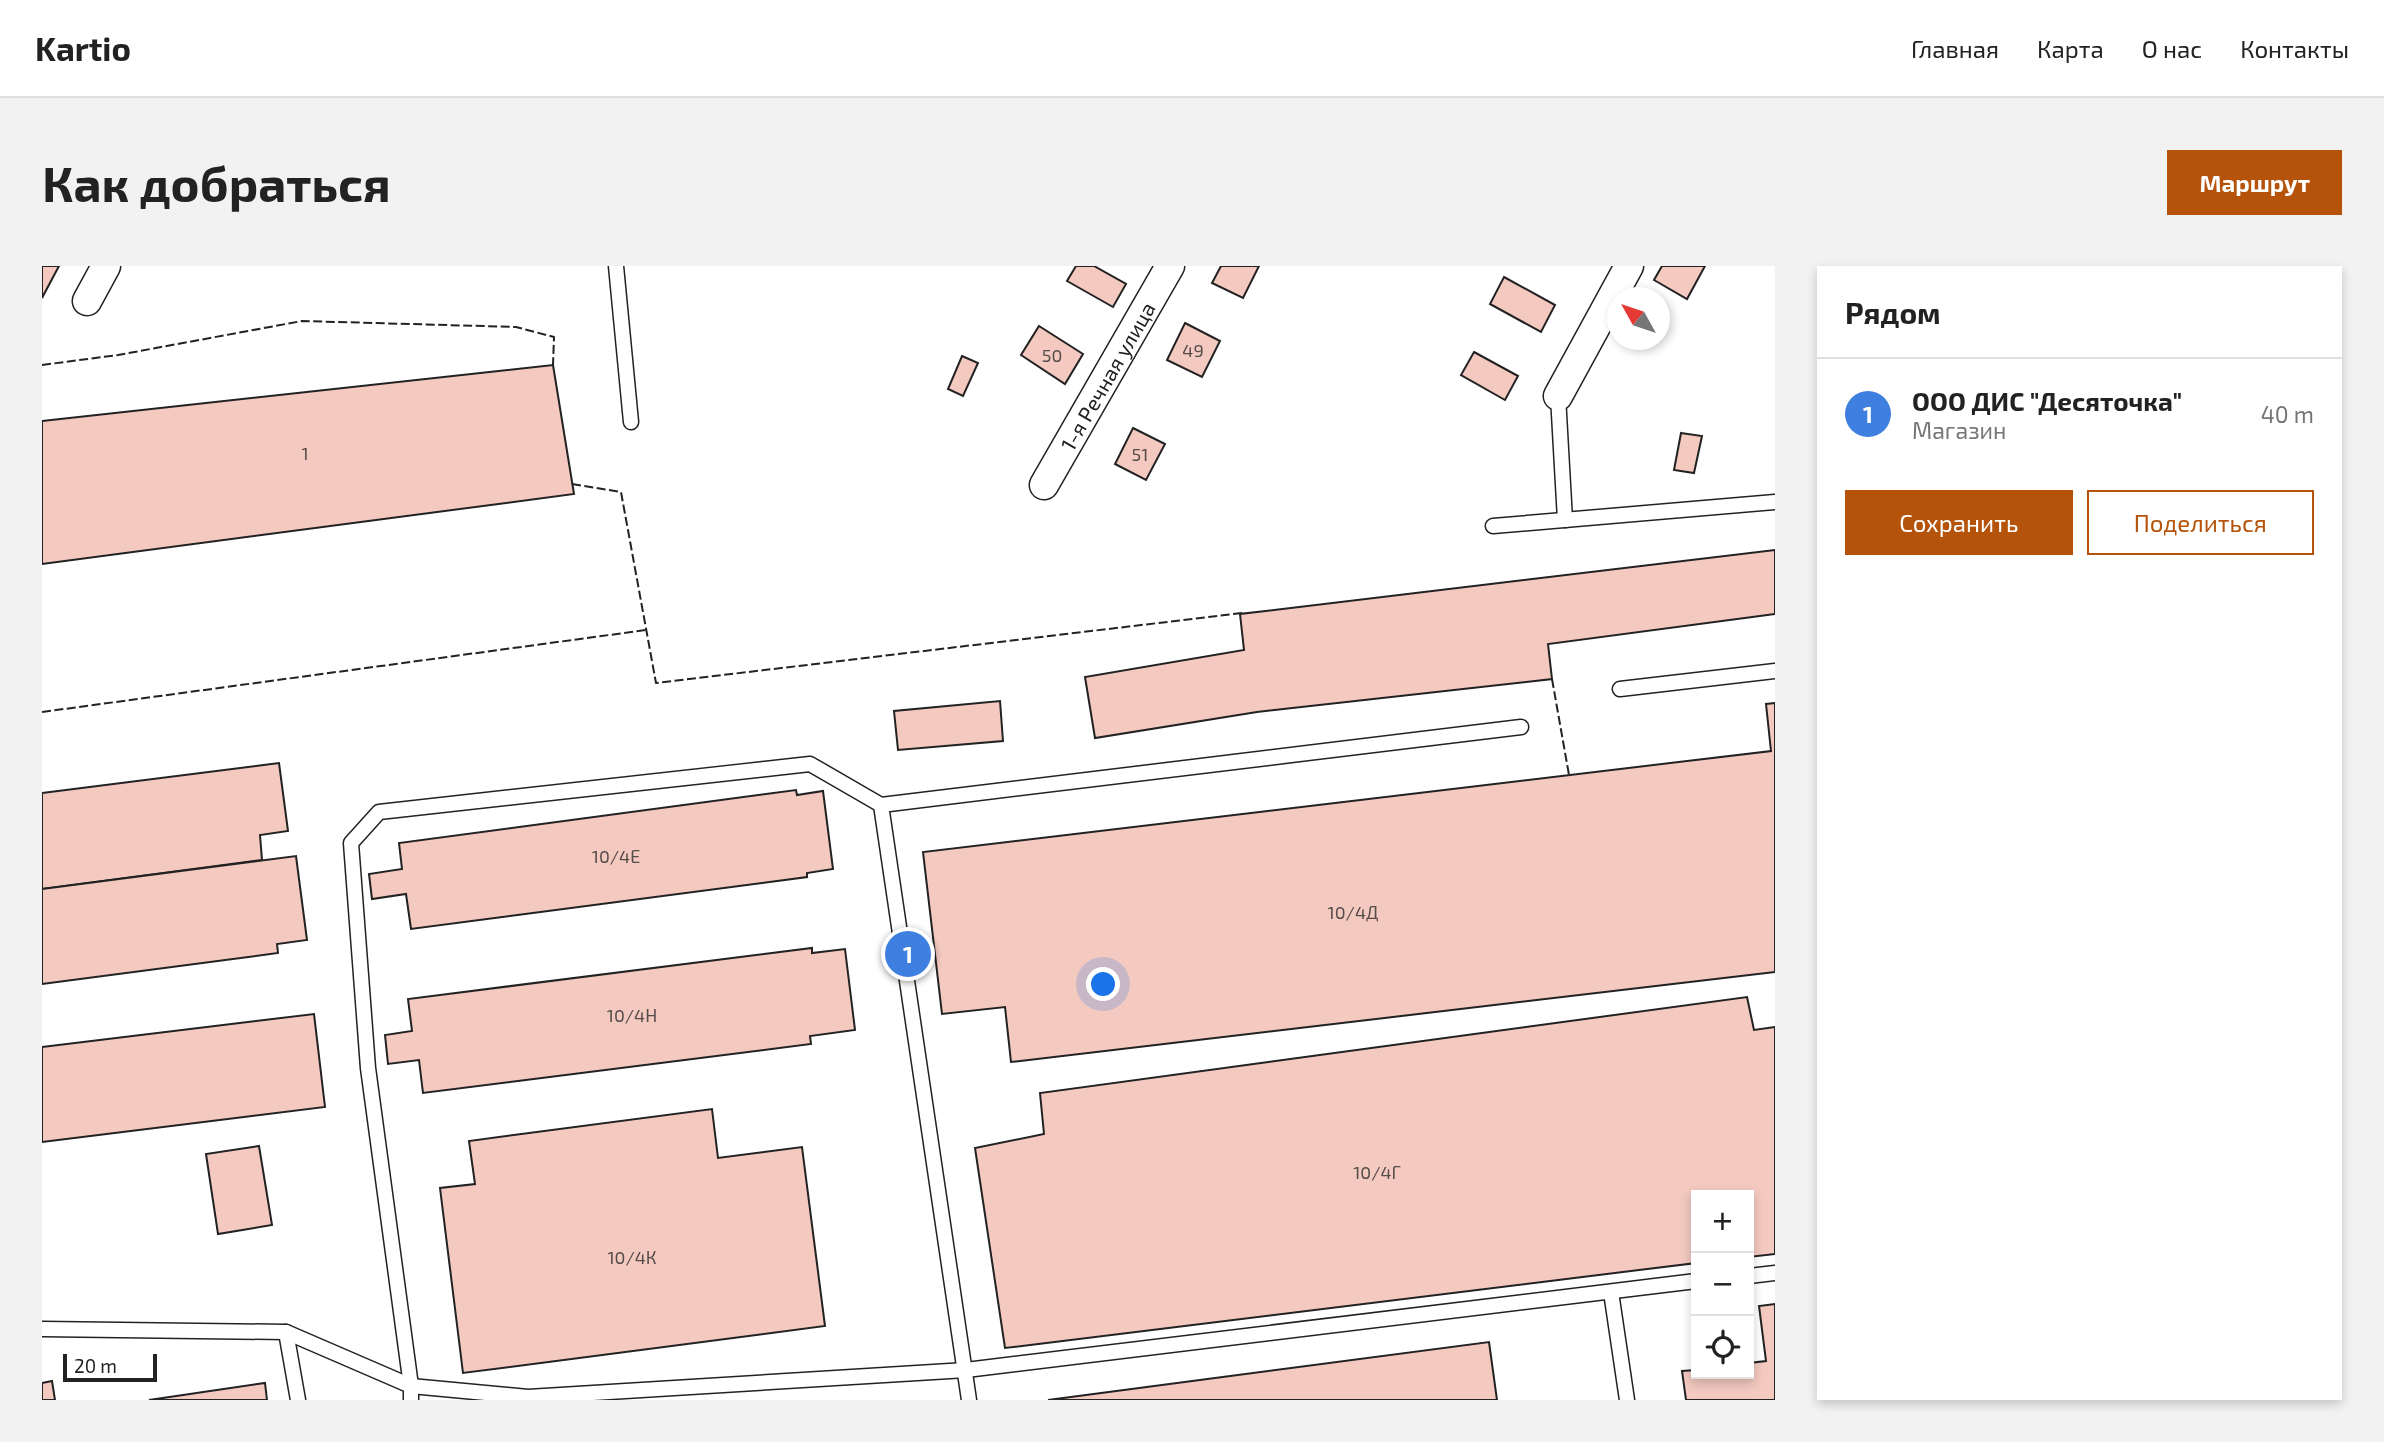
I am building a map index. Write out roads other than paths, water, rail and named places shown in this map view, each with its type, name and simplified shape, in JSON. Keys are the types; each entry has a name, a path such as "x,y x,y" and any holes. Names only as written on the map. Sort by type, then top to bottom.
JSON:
{"street":[{"path":"88,301 106,266"},
{"name":"1-я Речная улица","path":"1044,485 1170,266"},
{"path":"1558,396 1629,266"}],"lane":[{"path":"616,266 631,422"},
{"path":"1558,396 1565,520"},
{"path":"1493,526 1775,502"},
{"path":"1620,689 1775,671"},
{"path":"411,1393 368,1068 351,843 379,812 810,764 881,805 1521,727"},
{"path":"881,805 969,1400"},
{"path":"1754,1275 1775,1273"},
{"path":"42,1329 286,1332 411,1393 528,1397 966,1370 1691,1282"},
{"path":"1611,1292 1627,1400"},
{"path":"286,1332 298,1400"}],"place":[{"name":"ООО ДИС \"Десяточка\"","path":"908,954"}]}
